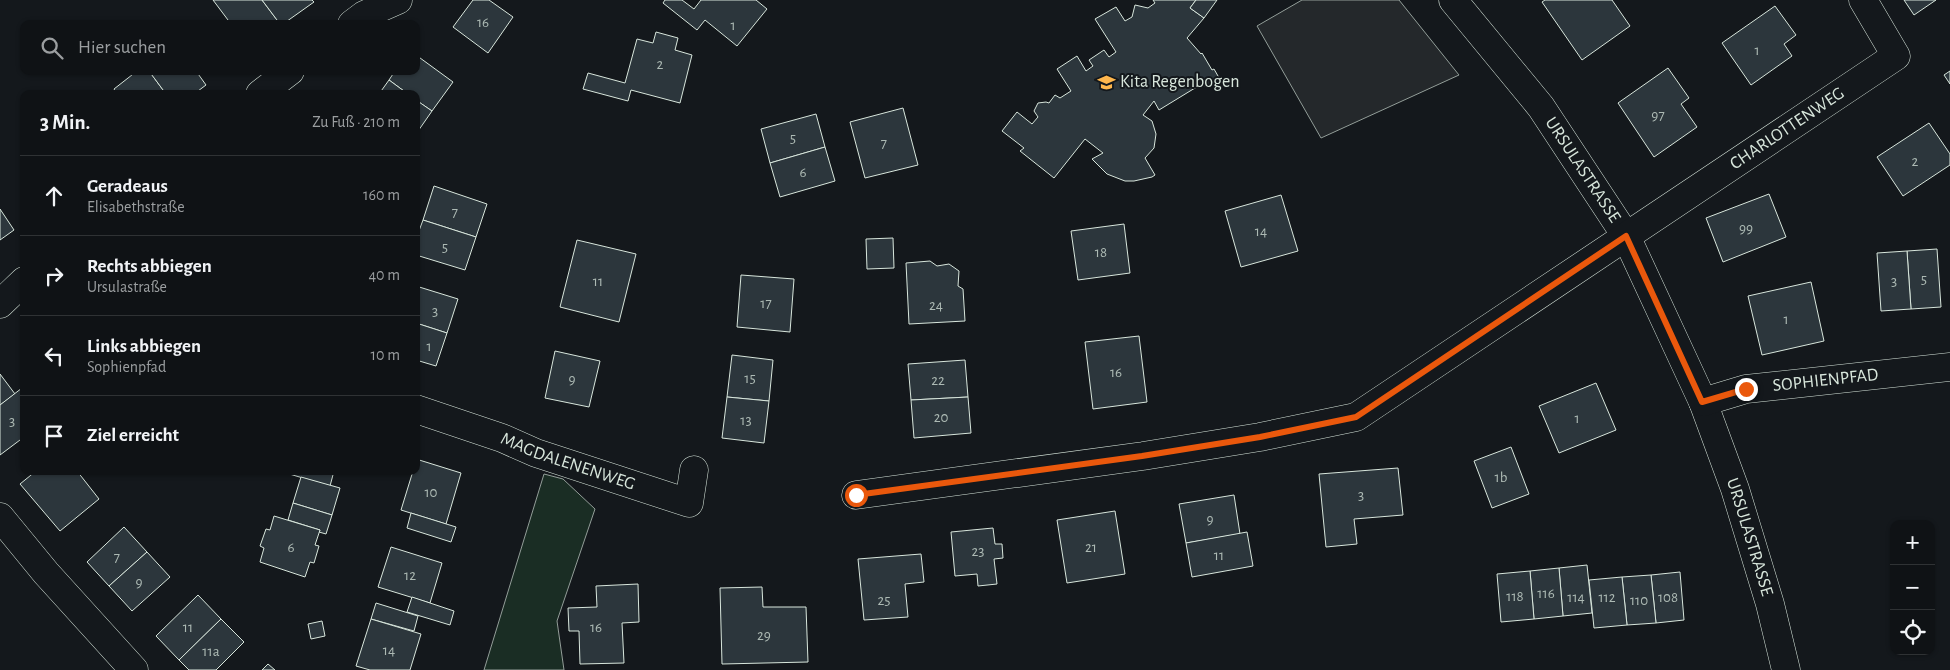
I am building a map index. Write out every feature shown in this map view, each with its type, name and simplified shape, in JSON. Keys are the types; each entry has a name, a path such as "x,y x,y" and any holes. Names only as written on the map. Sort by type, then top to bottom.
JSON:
{"street":[{"path":"357,20 364,15 398,0"},
{"name":"URSULASTRASSE","path":"1454,0 1541,108 1626,236 1702,402 1735,489 1770,604 1786,670"},
{"name":"CHARLOTTENWEG","path":"1626,236 1896,56 1863,0"},
{"path":"265,90 285,75"},
{"path":"856,495 1142,456 1260,437 1356,417 1626,236"},
{"path":"0,304 20,285"},
{"name":"SOPHIENPFAD","path":"1702,402 1746,389 1950,367"},
{"name":"MAGDALENENWEG","path":"420,410 502,438 536,453 689,503 694,470"},
{"path":"0,518 46,573 134,670"}],"green space":[{"path":"544,474 563,479 595,509 557,621 564,670 484,670"}],"shaded area":[{"path":"1302,0 1399,0 1459,75 1321,138 1257,26"}],"building":[{"path":"213,0 262,0 277,20 228,20"},
{"path":"262,0 312,0 314,2 289,20 277,20"},
{"path":"473,0 489,0 513,17 488,53 453,27"},
{"path":"665,0 682,0 694,9 701,0 756,0 767,9 737,46 705,20 697,30 663,3"},
{"path":"1153,0 1196,0 1190,8 1204,18 1187,38 1202,53 1222,83 1195,88 1159,110 1154,101 1143,115 1152,121 1156,134 1154,148 1145,158 1155,175 1152,177 1125,181 1107,174 1092,159 1103,153 1085,139 1054,178 1020,151 1024,148 1002,131 1017,112 1032,124 1038,117 1034,111 1038,103 1049,103 1055,95 1060,98 1071,91 1057,69 1077,56 1086,71 1093,66 1089,60 1104,50 1109,57 1116,52 1095,19 1116,7 1125,21 1132,17 1135,5 1148,8 1155,3"},
{"path":"1196,0 1217,0 1204,18 1190,8"},
{"path":"1545,0 1612,0 1630,26 1582,60 1542,2"},
{"path":"1904,0 1936,0 1914,15"},
{"path":"1775,6 1796,35 1784,44 1792,56 1751,85 1722,43"},
{"path":"656,32 678,38 675,50 692,55 680,103 631,90 628,101 583,89 588,73 625,83 637,39 653,43"},
{"path":"420,58 453,82 432,111 420,103 420,90 403,90 389,80 392,75 420,75"},
{"path":"1668,68 1689,98 1681,104 1697,127 1654,157 1618,103"},
{"path":"1950,71 1950,84 1944,75"},
{"path":"132,75 152,75 163,90 115,90"},
{"path":"152,75 199,75 206,85 199,90 163,90"},
{"path":"389,80 403,90 382,90"},
{"path":"420,103 432,111 420,128"},
{"path":"903,108 918,165 865,178 850,122"},
{"path":"816,114 825,147 770,163 761,129"},
{"path":"1929,123 1950,154 1950,165 1903,196 1877,157"},
{"path":"825,147 835,181 780,197 770,163"},
{"path":"434,186 487,204 476,237 423,220"},
{"path":"1769,194 1786,237 1723,262 1706,218"},
{"path":"1281,195 1298,251 1241,267 1225,211"},
{"path":"0,209 14,230 0,240"},
{"path":"423,220 476,237 465,270 420,256 420,228"},
{"path":"1124,224 1130,273 1078,280 1071,231"},
{"path":"893,238 894,268 867,269 866,239"},
{"path":"577,240 636,254 619,322 560,307"},
{"path":"1937,249 1941,307 1911,309 1907,251"},
{"path":"1907,251 1911,309 1881,311 1877,253"},
{"path":"930,261 937,266 949,264 959,271 958,286 963,289 965,321 909,324 906,263"},
{"path":"741,275 794,279 790,332 737,327"},
{"path":"1811,282 1824,341 1762,355 1748,296"},
{"path":"420,287 458,299 447,333 420,324"},
{"path":"420,324 447,333 436,366 420,361"},
{"path":"1139,336 1147,402 1093,409 1085,342"},
{"path":"555,351 600,361 589,407 545,398"},
{"path":"732,355 773,360 769,401 727,397"},
{"path":"965,360 968,397 911,400 908,364"},
{"path":"0,374 15,394 0,405"},
{"path":"1596,383 1616,430 1559,453 1539,406"},
{"path":"20,390 20,440 0,455 0,405"},
{"path":"727,397 769,401 764,443 722,438"},
{"path":"968,397 971,433 914,438 911,400"},
{"path":"1511,447 1529,494 1492,508 1474,461"},
{"path":"420,460 461,473 446,524 401,510 412,475 420,475"},
{"path":"1398,468 1403,515 1354,519 1357,544 1326,547 1319,474"},
{"path":"31,475 80,475 99,499 60,531 20,484"},
{"path":"293,475 333,475 330,486"},
{"path":"301,477 340,488 332,515 293,503"},
{"path":"1234,495 1240,534 1186,543 1179,504"},
{"path":"293,503 332,515 326,534 319,532 320,530 288,520"},
{"path":"1115,511 1125,574 1067,583 1057,520"},
{"path":"411,513 456,527 451,542 407,528"},
{"path":"274,516 320,530 315,545 319,546 314,563 310,562 305,577 260,562 264,548 260,546 266,529 270,530"},
{"path":"124,527 147,552 109,586 87,562"},
{"path":"993,528 995,544 1002,544 1003,558 994,559 997,584 978,586 977,574 955,576 951,532"},
{"path":"1247,532 1253,566 1192,577 1186,543"},
{"path":"391,547 442,563 430,603 378,587"},
{"path":"147,552 170,577 132,611 109,586"},
{"path":"921,554 924,582 905,584 908,617 864,620 858,559"},
{"path":"1587,565 1592,613 1563,616 1559,568"},
{"path":"1559,568 1563,616 1534,619 1530,571"},
{"path":"1530,571 1534,619 1501,622 1497,574"},
{"path":"1680,572 1684,620 1656,623 1651,575"},
{"path":"1651,575 1656,623 1627,625 1622,577"},
{"path":"1622,577 1627,625 1594,628 1589,580"},
{"path":"638,584 639,622 622,623 624,663 580,664 579,631 569,631 568,608 597,607 596,586"},
{"path":"762,587 763,607 806,607 808,662 722,664 720,588"},
{"path":"198,595 221,619 179,660 156,636"},
{"path":"412,597 454,611 450,625 407,612"},
{"path":"376,603 418,616 414,631 371,619"},
{"path":"221,619 244,642 216,670 189,670 179,660"},
{"path":"371,619 421,634 410,670 370,670 356,666"},
{"path":"322,621 325,636 311,639 308,624"},
{"path":"268,664 275,670 262,670"}],"place":[{"name":"Kita Regenbogen","path":"1106,82"}],"route":[{"path":"856,495 1142,456 1260,437 1356,417 1626,236 1702,402 1746,389"}]}
